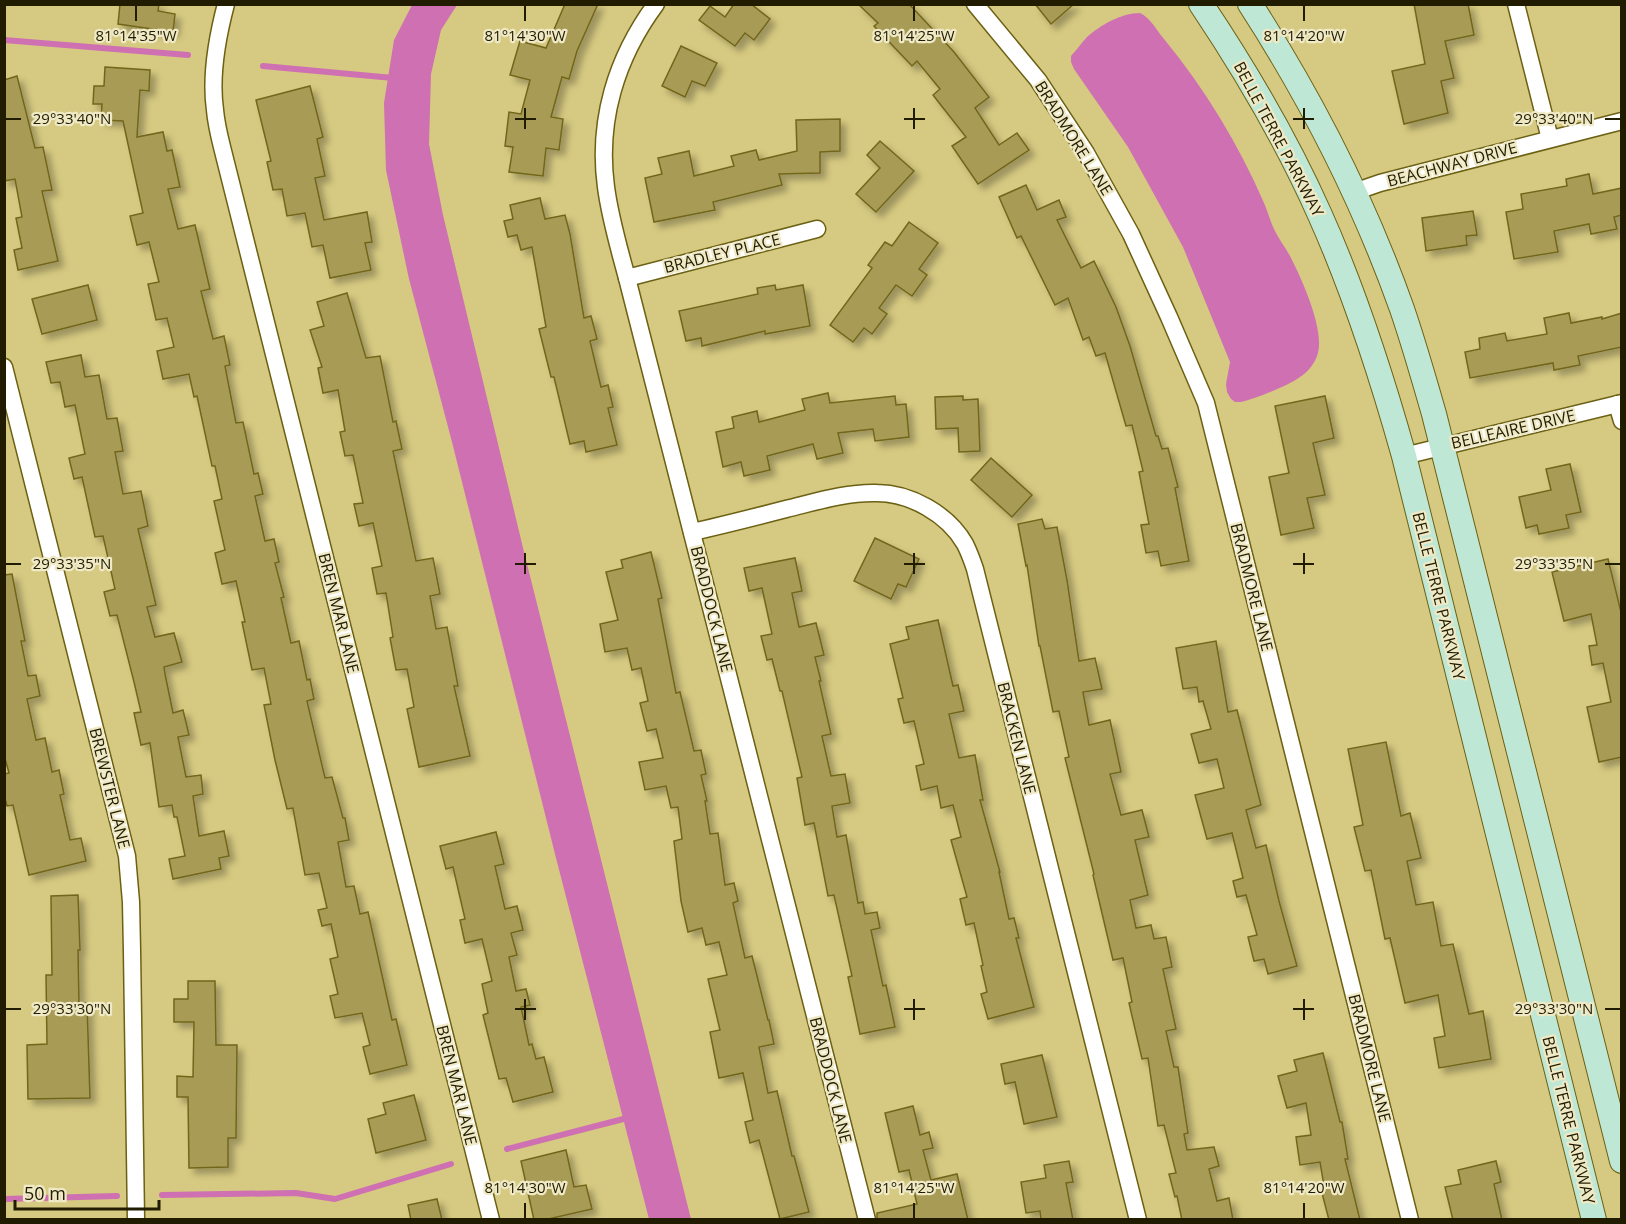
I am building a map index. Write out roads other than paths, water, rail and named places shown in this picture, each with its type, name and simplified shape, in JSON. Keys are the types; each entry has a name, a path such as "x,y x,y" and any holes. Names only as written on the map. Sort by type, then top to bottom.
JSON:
{"main road":[{"name":"BELLE TERRE PARKWAY","path":"1201,4 1265,107 1302,176 1338,256 1383,381 1404,456 1594,1220"},
{"path":"1250,4 1287,62 1354,192 1402,310 1434,414 1622,1161"}],"street":[{"name":"BREN MAR LANE","path":"226,4 215,57 213,93 222,147 491,1220"},
{"name":"BRADDOCK LANE","path":"656,4 630,46 612,91 603,148 606,189 867,1220"},
{"name":"BRADMORE LANE","path":"975,4 1038,80 1086,153 1131,234 1206,403 1410,1220"},
{"path":"1516,4 1550,139"},
{"name":"BEACHWAY DRIVE","path":"1354,192 1380,183 1622,121"},
{"name":"BRADLEY PLACE","path":"627,278 817,229"},
{"name":"BREWSTER LANE","path":"4,367 127,856 132,931 136,1220"},
{"name":"BELLEAIRE DRIVE","path":"1404,456 1619,404"},
{"path":"1619,404 1622,421"},
{"name":"BRACKEN LANE","path":"692,532 834,498 875,492 909,499 924,506 941,517 964,542 975,569 1138,1220"}],"waterway":[{"path":"4,40 188,55"},
{"path":"263,66 393,78"},
{"path":"507,1149 631,1117"},
{"path":"162,1195 296,1193 335,1199 451,1164"},
{"path":"4,1199 117,1196"}]}
